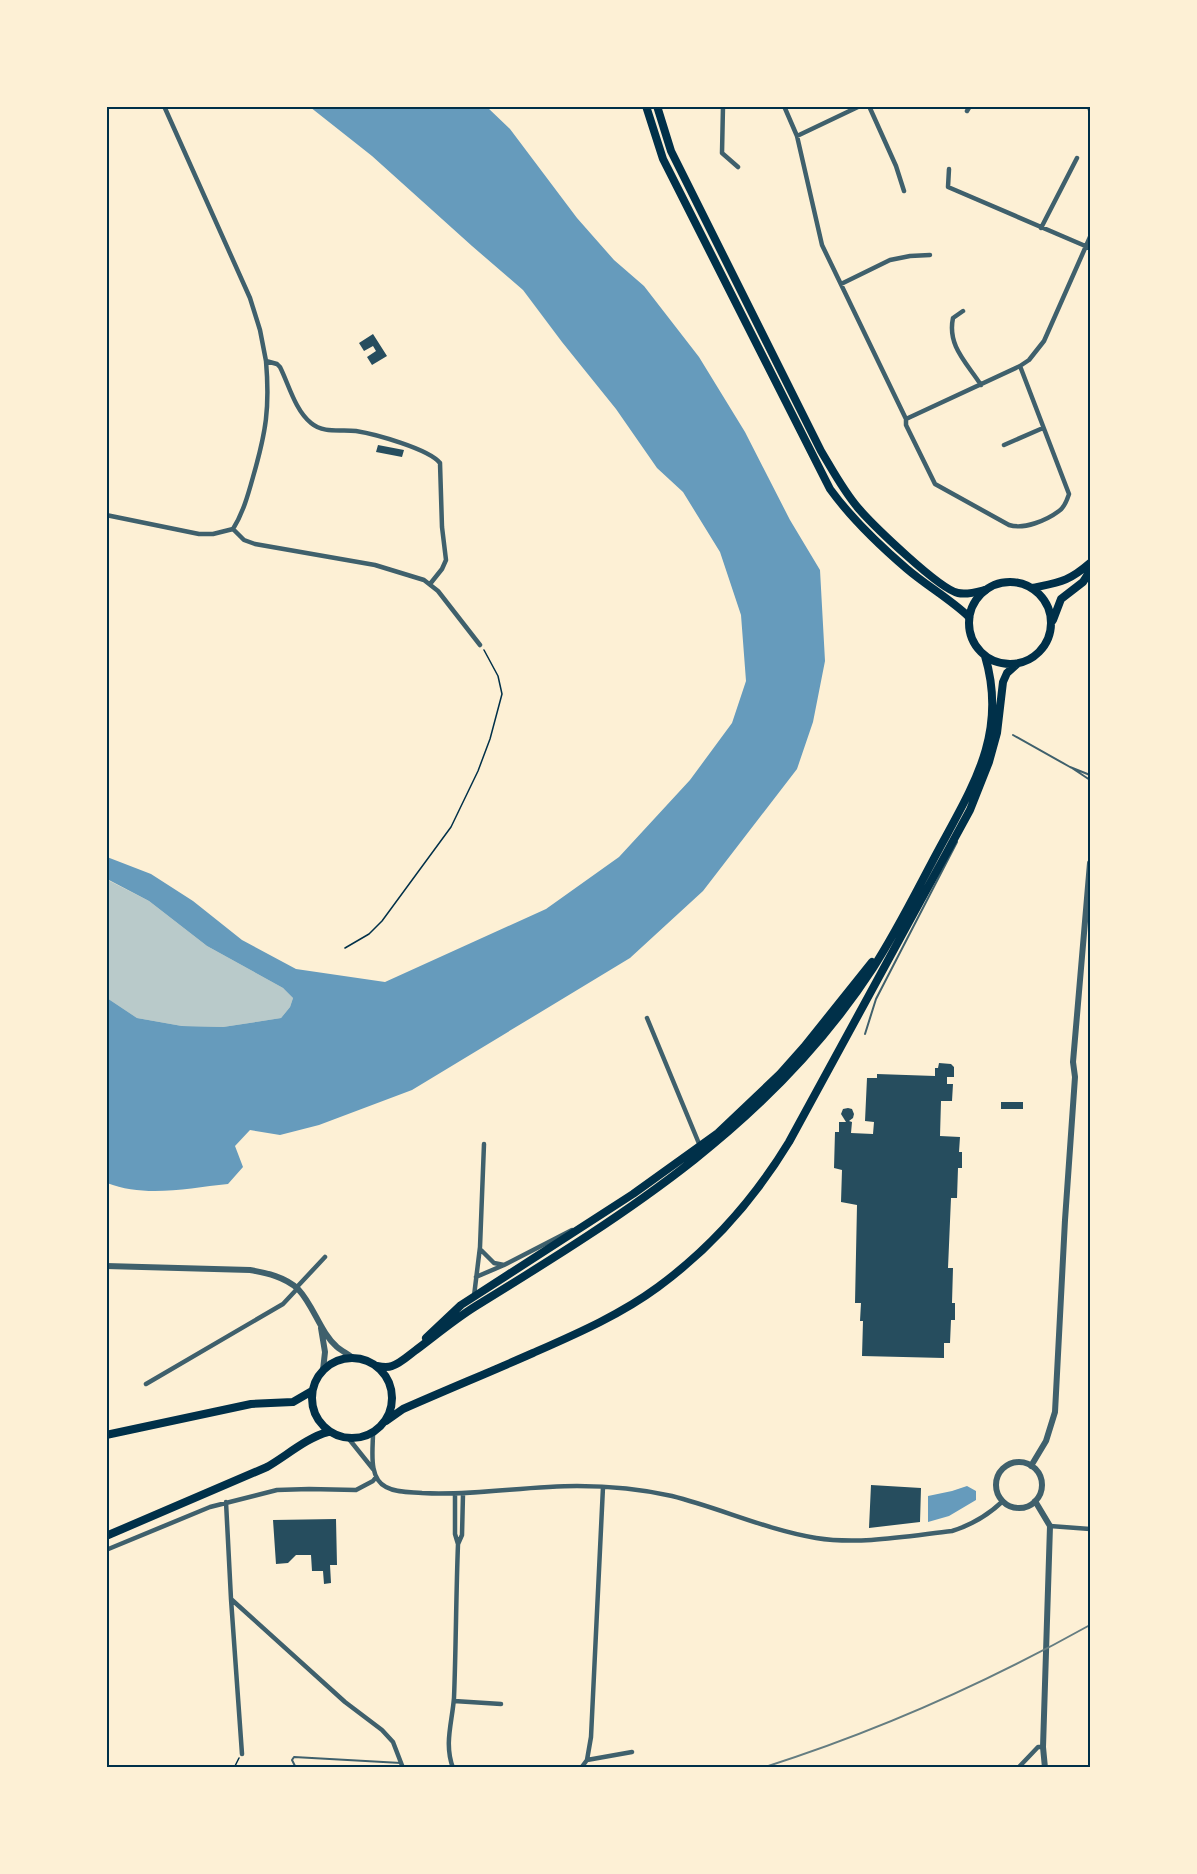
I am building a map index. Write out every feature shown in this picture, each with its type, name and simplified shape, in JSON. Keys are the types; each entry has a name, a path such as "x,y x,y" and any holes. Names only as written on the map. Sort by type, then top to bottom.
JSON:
{"highway":[{"path":"645,106 663,159 830,489 842,506 905,567 969,617"},
{"path":"657,106 671,151 691,193 821,451 838,480 860,510 948,590 969,594 986,590"}],"main road":[{"path":"1032,588 1061,583 1074,577 1090,563"},
{"path":"1052,625 1047,604 1032,588 1021,583 996,584 986,590 978,598 969,617 969,629 973,641 985,656 1005,664 1028,661 1045,646 1061,599 1083,582 1090,571"},
{"path":"377,1366 393,1366 466,1312 647,1195 729,1133 764,1100 823,1036 888,943 983,763 988,745 992,707 991,678 985,656"},
{"path":"386,1421 392,1407 392,1392 387,1378 377,1366 366,1360 353,1358 337,1361 323,1370 316,1379 312,1391 312,1406 318,1420 328,1431 338,1437 362,1438 373,1433 403,1409 581,1332 656,1288 701,1252 758,1190 780,1156 970,810 989,762 997,733 1003,682 1007,673 1017,664"},
{"path":"412,1353 461,1305 609,1210 718,1133 780,1074 888,943"},
{"path":"106,1435 251,1404 294,1402 312,1391"},
{"path":"106,1536 267,1467 290,1454 317,1434 328,1431"}],"street":[{"path":"164,106 250,298 260,330 266,361 268,398 266,428 249,492 233,529"},
{"path":"723,106 722,153 738,167"},
{"path":"784,106 797,136 822,244 935,484 1016,527 1027,527 1060,511 1069,494 1020,366"},
{"path":"797,136 860,106"},
{"path":"869,106 897,166 904,191"},
{"path":"1041,228 1077,158"},
{"path":"949,169 948,187 1088,247"},
{"path":"906,419 1029,360 1044,341 1088,247 1090,237"},
{"path":"841,284 890,260 930,255"},
{"path":"963,311 953,318 951,332 960,356 981,385"},
{"path":"266,361 280,367 303,415 315,426 327,430 354,430 390,440 431,455 440,463 442,527 446,560 430,584"},
{"path":"1004,445 1043,428"},
{"path":"106,514 199,534 213,534 233,529"},
{"path":"233,529 244,540 255,544 375,565 418,577 438,591 480,645"},
{"path":"1031,1466 1046,1441 1055,1412 1075,1077 1073,1062 1090,863"},
{"path":"647,1018 700,1146"},
{"path":"474,1298 480,1247 484,1144"},
{"path":"476,1276 504,1265 609,1210"},
{"path":"480,1247 482,1253 494,1263 504,1265"},
{"path":"146,1384 283,1304 325,1257"},
{"path":"106,1266 250,1270 271,1274 297,1289 314,1310 320,1324 326,1352 323,1370"},
{"path":"320,1324 337,1347 353,1358"},
{"path":"373,1433 373,1469"},
{"path":"349,1439 373,1469 376,1477 386,1487 401,1492 463,1494 544,1486 603,1487 671,1496 790,1533 836,1540 862,1540 952,1531 983,1518 1003,1502"},
{"path":"1018,1462 1031,1466 1041,1480 1041,1489 1035,1501 1019,1508 1003,1502 996,1486 997,1478 1002,1470 1009,1464 1018,1462"},
{"path":"106,1550 226,1502 277,1490 356,1490 376,1477"},
{"path":"587,1760 593,1705 603,1487"},
{"path":"453,1767 449,1758 448,1740 453,1701 458,1544 455,1534 455,1494"},
{"path":"458,1544 462,1535 463,1494"},
{"path":"1035,1501 1050,1526 1043,1747 1045,1767"},
{"path":"226,1502 242,1754"},
{"path":"1050,1526 1090,1529"},
{"path":"231,1599 345,1702 382,1730 393,1742 402,1765"},
{"path":"453,1701 501,1704"},
{"path":"1018,1767 1038,1747 1043,1747"},
{"path":"580,1767 587,1760 632,1752"}],"lane":[{"path":"1013,735 1090,775"},
{"path":"1070,766 1090,780"},
{"path":"865,1034 876,999 951,855 979,790"},
{"path":"296,1767 292,1760 294,1757 402,1765"}],"path":[{"path":"345,948 369,934 382,921 451,827 478,771 490,739 502,694 498,676 480,645"},
{"path":"234,1767 242,1754"}],"shaded area":[{"path":"106,879 149,901 207,946 283,988 293,998 290,1007 281,1018 223,1027 182,1026 137,1018 107,998"}],"water":[{"path":"310,107 487,107 510,129 577,218 614,260 644,286 699,357 745,432 790,520 820,570 825,661 813,722 797,769 703,891 630,958 412,1090 319,1125 280,1135 250,1130 235,1146 243,1167 228,1184 167,1191 122,1188 107,1183 107,998 137,1018 182,1026 223,1027 281,1018 290,1007 293,998 283,988 207,946 149,901 107,879 107,857 151,874 193,901 242,940 296,969 385,982 546,909 619,857 690,780 732,723 746,681 741,615 720,552 683,492 657,468 616,409 523,290 372,156"},
{"path":"967,1486 976,1491 976,1500 949,1516 928,1522 928,1496"}],"building":[{"path":"373,334 387,356 372,365 367,357 376,351 373,346 364,351 359,343"},
{"path":"378,445 404,450 402,457 376,452"},
{"path":"939,1063 951,1064 954,1067 954,1077 947,1077 947,1084 953,1084 952,1101 941,1101 940,1136 960,1137 959,1152 962,1152 962,1168 958,1168 957,1198 951,1198 948,1268 953,1268 952,1303 955,1303 955,1320 951,1320 950,1343 944,1343 944,1358 862,1356 861,1303 855,1303 857,1205 841,1202 842,1170 834,1168 835,1132 839,1132 839,1122 846,1122 841,1114 843,1109 848,1108 852,1109 854,1114 849,1121 852,1122 851,1133 873,1134 874,1122 865,1121 867,1078 877,1078 877,1074 935,1076 935,1068 938,1068"},
{"path":"1001,1102 1023,1102 1023,1109 1001,1109"},
{"path":"871,1485 921,1488 920,1522 869,1528"},
{"path":"336,1519 337,1565 330,1565 331,1583 324,1584 323,1571 312,1571 311,1555 296,1555 288,1563 276,1564 273,1520"}],"railway":[{"path":"762,1768 847,1739 930,1705 1011,1667 1090,1625"}]}
